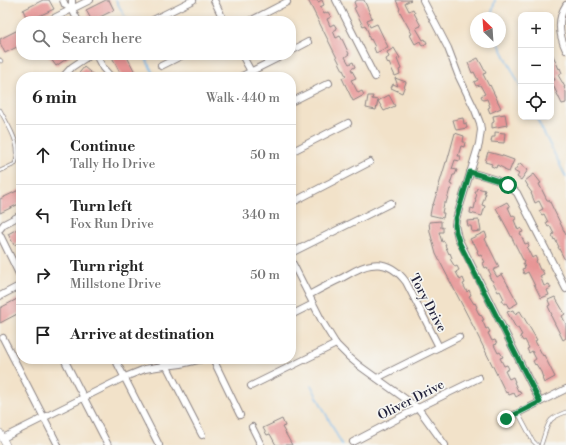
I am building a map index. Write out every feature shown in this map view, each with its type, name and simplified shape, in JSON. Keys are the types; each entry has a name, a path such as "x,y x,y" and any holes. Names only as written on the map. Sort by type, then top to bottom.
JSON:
{"street":[{"path":"62,0 65,5 72,9"},
{"path":"72,0 72,9 76,16"},
{"path":"58,16 90,0"},
{"path":"161,16 193,0"},
{"path":"214,0 222,16"},
{"path":"336,0 375,77"},
{"path":"423,0 448,48 458,77 478,116 481,130 479,144 456,219 455,225 458,238 540,402"},
{"path":"260,16 287,2"},
{"path":"566,5 561,14 560,27 561,40 566,50"},
{"path":"296,48 308,42"},
{"path":"67,72 82,60"},
{"path":"99,60 107,72"},
{"path":"161,66 173,60"},
{"path":"245,60 251,72"},
{"path":"255,72 276,60"},
{"path":"296,100 329,83"},
{"path":"296,149 348,123"},
{"path":"296,200 370,162"},
{"path":"470,172 502,182 513,188 517,193 566,289"},
{"path":"296,251 392,203"},
{"path":"0,229 4,224 16,218"},
{"path":"0,235 16,268"},
{"name":"Tory Drive","path":"309,295 362,268 372,265 389,267 401,275 406,282 439,347"},
{"path":"296,271 323,323 336,344 361,367 418,408 438,433 445,445"},
{"path":"0,296 16,288"},
{"path":"296,312 313,304"},
{"path":"377,378 459,337"},
{"path":"3,338 16,363"},
{"path":"296,364 336,344"},
{"path":"16,364 58,445"},
{"path":"67,364 108,445"},
{"path":"118,364 159,445"},
{"path":"3,439 125,377 145,369 181,364"},
{"path":"215,364 240,415"},
{"path":"251,386 296,364"},
{"path":"167,366 202,435"},
{"name":"Oliver Drive","path":"353,442 479,378"},
{"path":"506,419 566,389"},
{"path":"252,427 261,445"},
{"path":"438,433 442,445"}],"lane":[{"path":"0,110 16,142"},
{"path":"0,171 14,164 16,159"},
{"path":"541,445 551,421 566,412"},
{"path":"518,413 533,441 537,445"}],"building":[{"path":"43,0 49,0 54,9 39,16 26,16 23,10"},
{"path":"109,0 114,10 102,16 89,16 86,10"},
{"path":"308,0 317,0 318,2 322,0 324,5 320,7 324,14 328,12 331,17 327,19 330,26 334,24 337,29 333,31 336,38 340,36 349,54 345,57 349,64 353,62 355,67 351,69 356,78 351,80 358,93 362,91 364,95 353,101 342,78 346,76"},
{"path":"364,0 372,18 367,20 370,27 377,24 388,47 376,53 375,47 371,39 370,40 365,25 363,26 354,8 356,7 354,2"},
{"path":"396,0 411,0 405,3 409,11 413,9 421,26 416,28 423,40 425,39 427,43 422,46 420,41 415,44 410,35 412,34 399,10 400,9"},
{"path":"16,31 16,48 5,53 0,43 0,39"},
{"path":"394,48 400,58 397,59 401,69 399,70 400,74 395,76 386,59 389,57 387,52"},
{"path":"478,58 486,73 483,74 501,108 490,113 488,108 490,107 487,99 483,100 481,96 485,94 480,85 476,86 474,82 478,80 474,72 472,73 468,63"},
{"path":"554,58 562,73 558,75 565,87 566,103 562,104 554,87"},
{"path":"52,60 65,60 56,66"},
{"path":"114,60 129,60 135,72 120,72"},
{"path":"84,67 90,72 80,72"},
{"path":"395,78 406,82 402,93 391,88 393,84 398,86"},
{"path":"389,95 395,106 384,111 378,101"},
{"path":"368,96 373,96 372,99 378,100 376,110 366,108"},
{"path":"505,114 507,125 492,128 492,123 494,122 493,116"},
{"path":"463,118 464,124 466,123 467,128 456,130 453,120"},
{"path":"495,132 505,133 504,143 491,142 492,137 495,137"},
{"path":"455,133 464,136 463,142 465,142 464,147 461,146 458,156 461,156 460,161 455,160 452,169 457,170 455,175 453,175 450,184 452,185 451,189 446,203 444,203 442,213 444,213 443,218 430,215"},
{"path":"488,152 514,160 509,172 497,165 496,168 491,166 492,164 485,162"},
{"path":"520,163 528,170 521,180 517,177 519,174 514,171"},
{"path":"534,174 541,183 539,184 547,200 549,200 566,235 566,262 555,239 554,240 552,235 554,234 550,226 548,227 546,223 548,222 544,214 542,215 539,211 543,209 539,201 535,203 532,193 525,181"},
{"path":"477,188 485,190 484,193 486,193 482,205 485,206 482,216 470,213 471,208 474,209 477,194 475,193"},
{"path":"16,191 16,205 0,213 0,199"},
{"path":"507,202 512,216 514,215 516,219 514,220 518,230 521,228 523,232 520,233 525,244 528,243 529,246 527,248 532,258 535,256 540,270 542,270 544,274 540,276 544,286 549,284 551,288 547,290 549,295 541,298 528,272 524,274 522,269 525,268 524,262 496,208"},
{"path":"479,220 481,231 472,232 471,226 468,226 467,221"},
{"path":"441,221 441,228 443,227 443,232 439,232 442,242 444,241 452,258 450,259 455,267 457,266 459,270 456,272 460,280 463,278 465,283 463,284 467,292 469,290 471,295 469,296 474,304 475,303 480,316 481,315 484,320 482,320 486,329 488,328 490,332 488,333 492,341 495,340 497,344 494,345 498,353 500,352 503,357 500,358 504,366 507,365 509,369 505,371 509,379 513,377 518,391 519,390 521,394 516,397 514,393 509,395 507,392 506,393 436,254 429,222"},
{"path":"16,230 16,244 14,245 8,234"},
{"path":"485,232 487,237 485,239 499,267 493,270 497,277 502,274 518,303 509,308 506,303 504,304 502,300 504,299 500,291 498,292 491,280 489,276 491,275 487,267 485,268 483,263 485,262 481,255 479,256 474,243 473,244 470,239"},
{"path":"555,297 565,314 562,316 566,324 566,338 563,340 551,316 552,315 548,306 550,305 548,300"},
{"path":"16,300 16,315 0,323 0,308"},
{"path":"513,310 515,314 520,311 537,340 535,341 555,377 544,383 541,372 533,361 536,359 532,351 529,353 527,349 529,348 525,340 523,341 520,336 522,335 518,328 516,328 507,312"},
{"path":"282,419 285,426 282,427 292,445 276,445 270,434 267,435 263,428"}],"waterway":[{"path":"116,0 124,16"},
{"path":"492,12 495,0"},
{"path":"501,48 519,84"},
{"path":"146,60 152,72"},
{"path":"538,120 566,177"},
{"path":"311,385 342,445"}],"route":[{"path":"506,419 540,402 460,244 455,225 457,212 470,172 508,185"}]}
